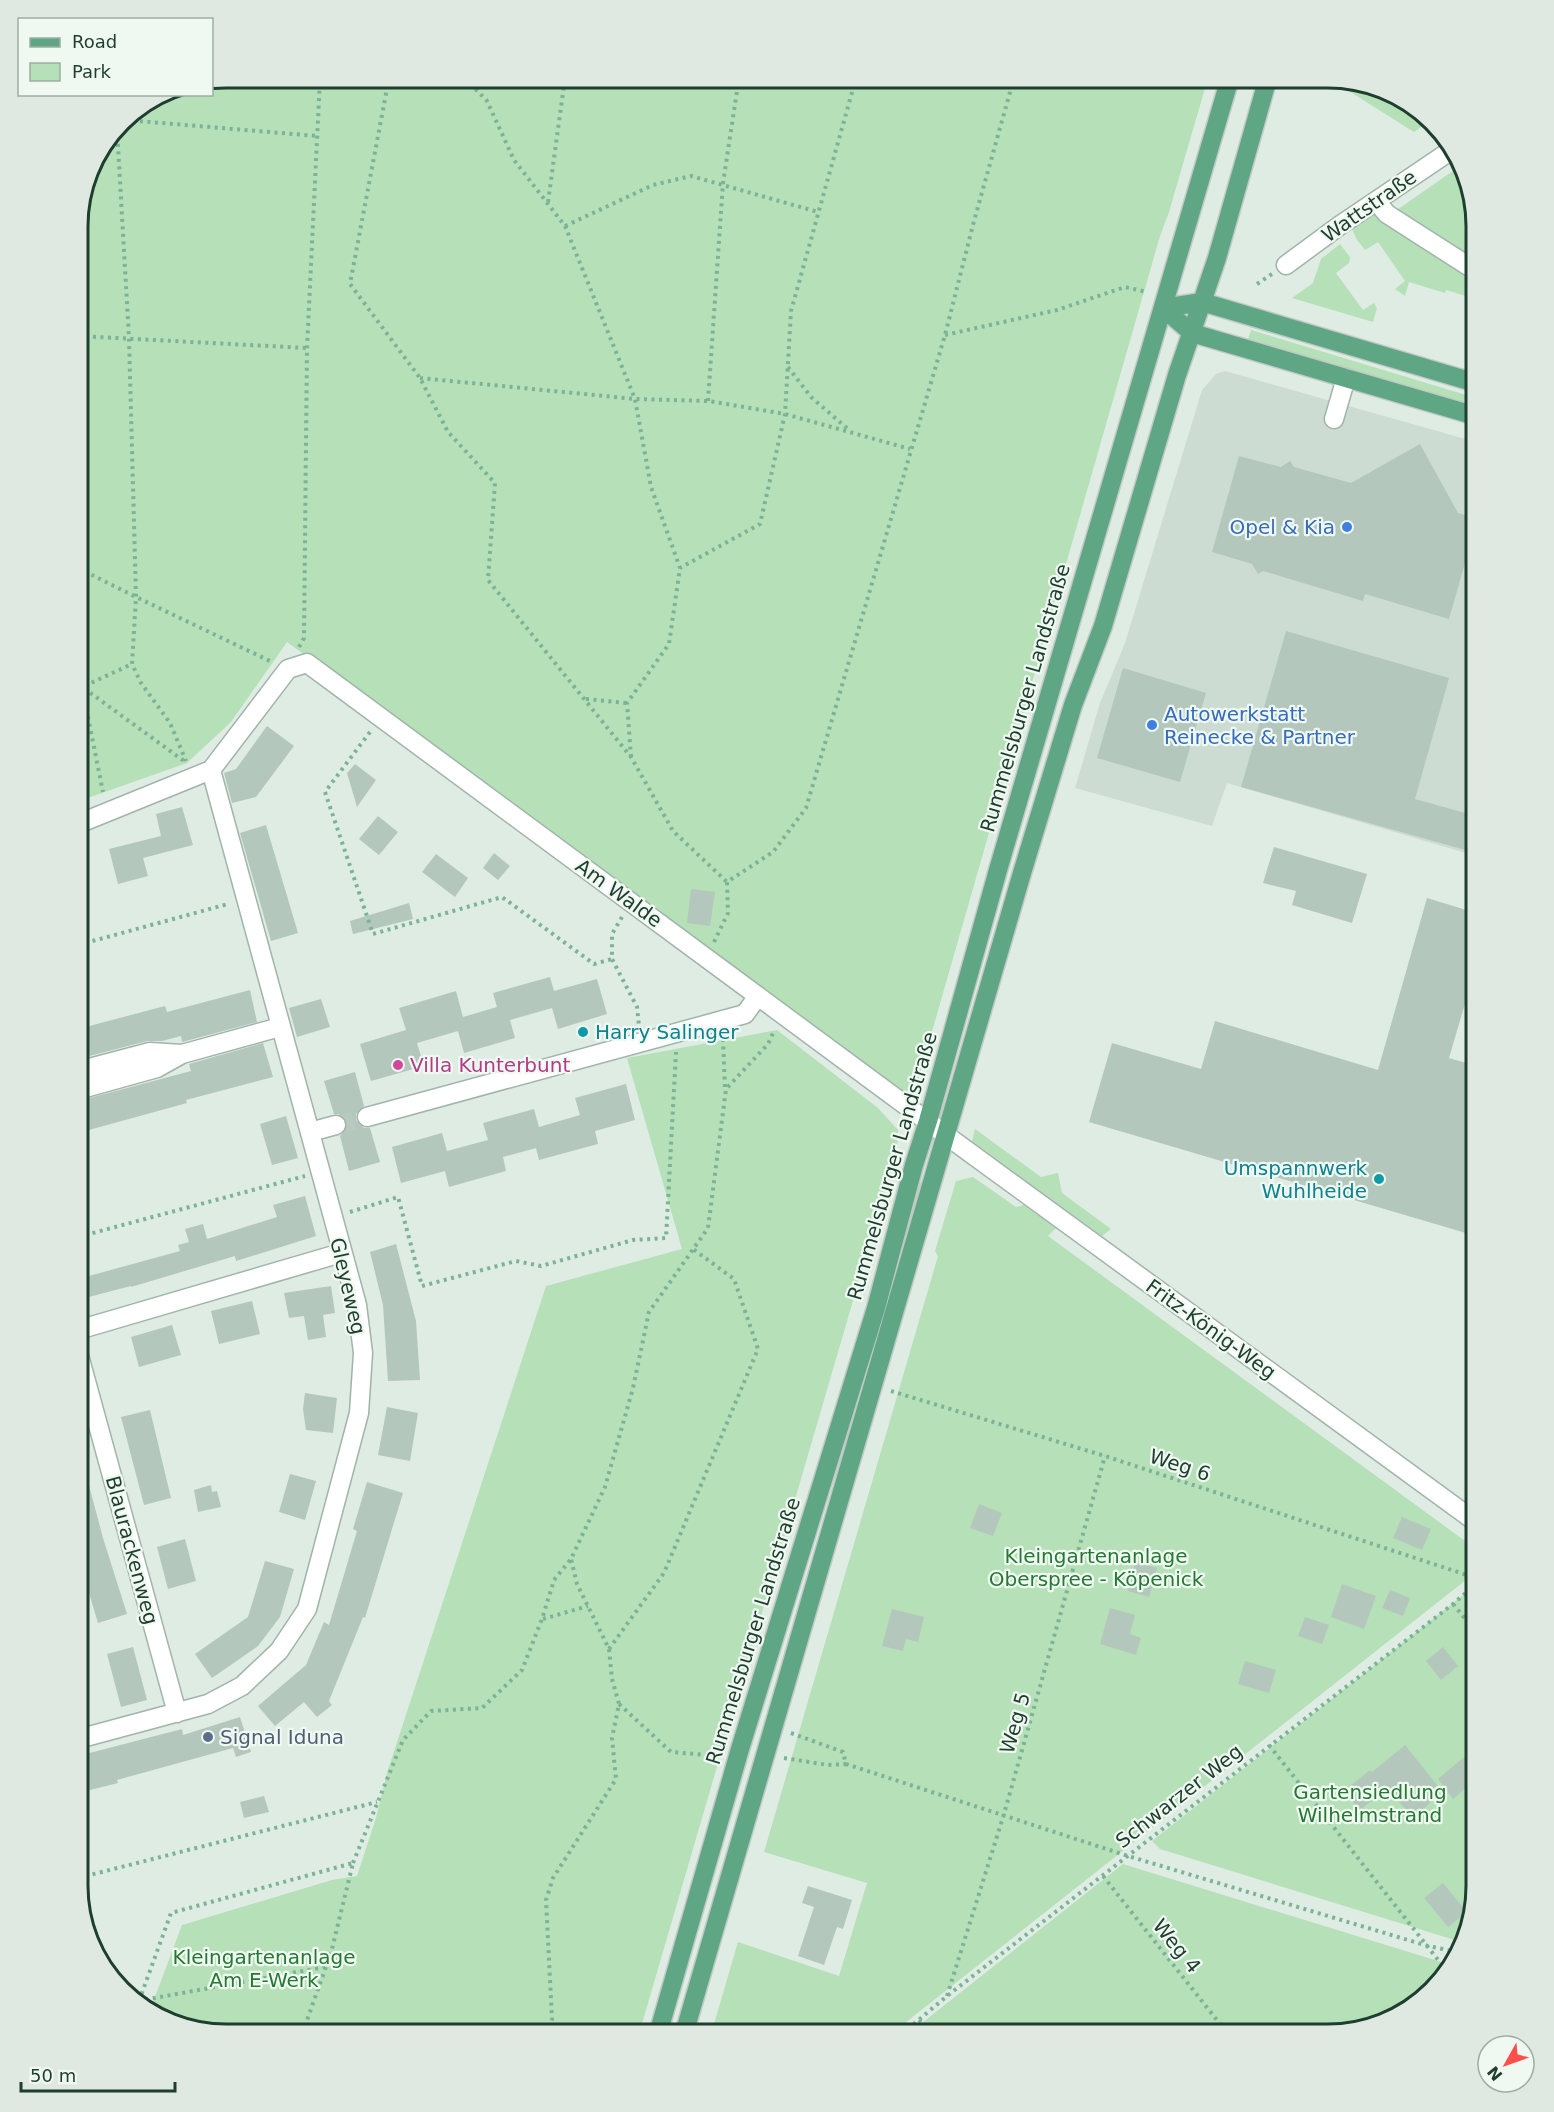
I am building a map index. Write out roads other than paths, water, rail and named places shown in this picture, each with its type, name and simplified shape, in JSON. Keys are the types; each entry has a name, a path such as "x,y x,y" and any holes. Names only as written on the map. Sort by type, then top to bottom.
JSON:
{"main road":[{"name":"Rummelsburger Landstraße","path":"661,2023 738,1758 876,1308 998,870 1227,89"},
{"path":"687,2023 1073,705 1103,627 1178,375 1217,258 1265,89"},
{"path":"1163,308 1202,302 1466,380"},
{"path":"1163,308 1192,333 1466,413"}],"street":[{"name":"Wattstraße","path":"1286,265 1445,154"},
{"path":"1376,201 1387,214 1466,265"},
{"path":"1334,419 1346,378"},
{"name":"Am Walde","path":"211,770 281,666 307,663 946,1135"},
{"path":"89,821 211,770"},
{"name":"Gleyeweg","path":"88,1736 208,1704 242,1686 279,1650 307,1609 359,1413 363,1353 357,1305 211,770"},
{"path":"367,1117 745,1014 758,996"},
{"path":"88,1087 157,1068 182,1054 280,1027"},
{"path":"88,1068 150,1052 182,1054"},
{"path":"310,1132 336,1125"},
{"name":"Fritz-König-Weg","path":"946,1135 1466,1515"},
{"path":"88,1327 341,1253"},
{"name":"Blaurackenweg","path":"88,1390 177,1713"}],"tunnel":[{"path":"336,1125 367,1117"}],"place":[{"name":"Opel & Kia","path":"1347,527"},
{"name":"Autowerkstatt Reinecke & Partner","path":"1152,725"},
{"name":"Harry Salinger","path":"583,1032"},
{"name":"Villa Kunterbunt","path":"398,1065"},
{"name":"Umspannwerk Wuhlheide","path":"1379,1179"},
{"name":"Signal Iduna","path":"208,1737"}],"park label":[{"name":"Kleingartenanlage Oberspree - Köpenick","path":"1096,1568"},
{"name":"Gartensiedlung Wilhelmstrand","path":"1370,1804"},
{"name":"Kleingartenanlage Am E-Werk","path":"264,1968"}]}
